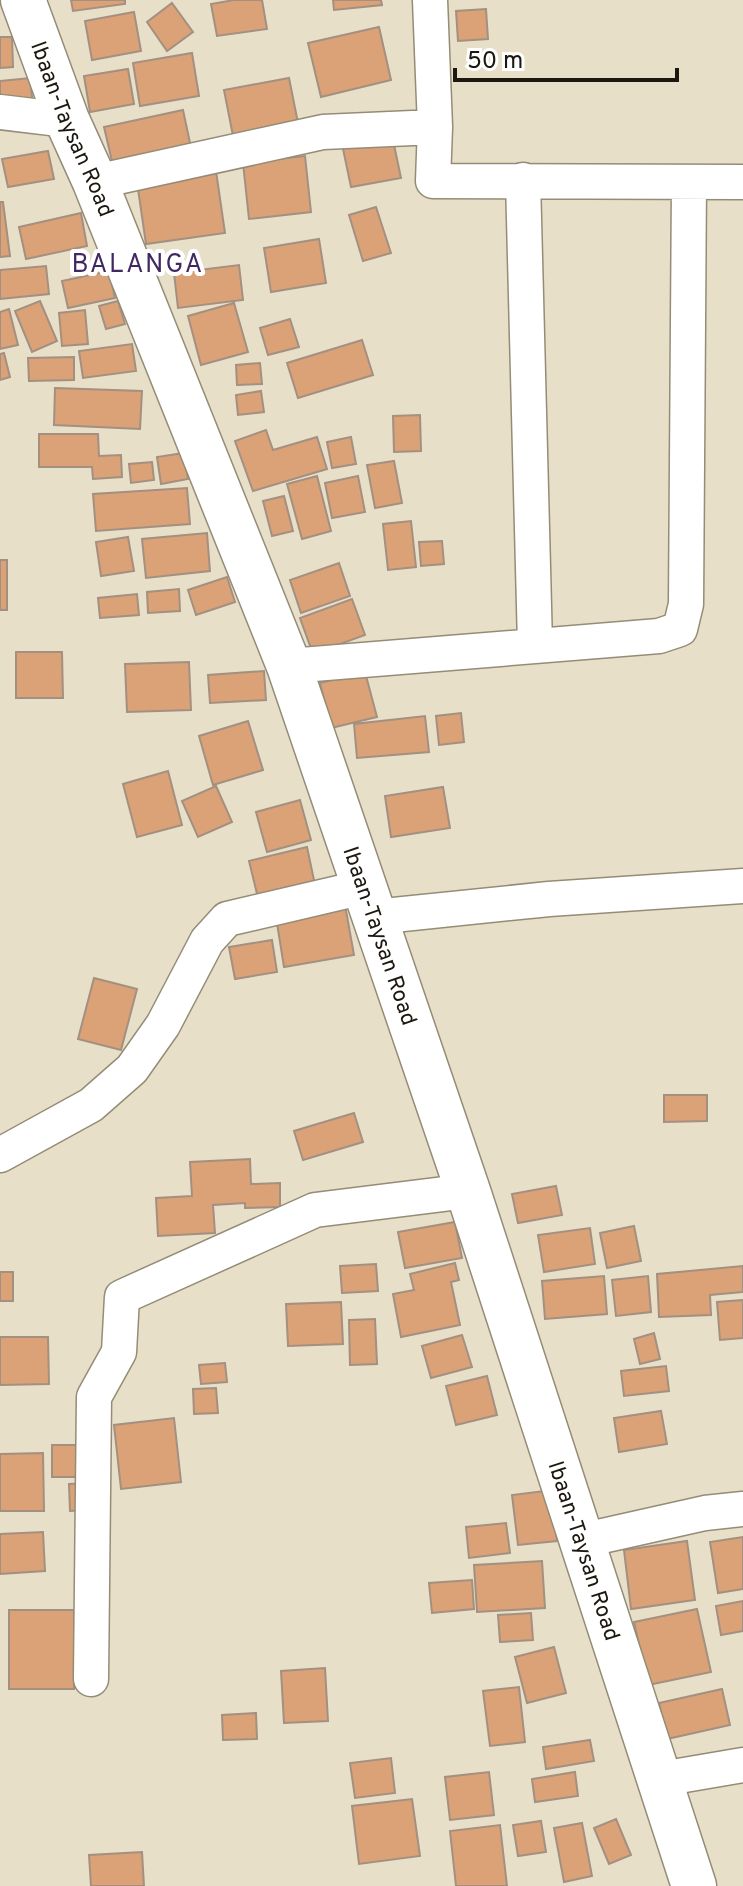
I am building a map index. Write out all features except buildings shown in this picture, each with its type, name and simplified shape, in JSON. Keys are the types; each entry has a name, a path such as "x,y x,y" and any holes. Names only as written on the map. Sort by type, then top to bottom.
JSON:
{"main road":[{"name":"Ibaan-Taysan Road","path":"23,0 67,120 95,182 289,666 468,1191 694,1886"}],"street":[{"path":"430,0 435,127 433,181 743,182"},
{"path":"0,112 67,120"},
{"path":"95,182 323,132 435,127"},
{"path":"523,180 535,645"},
{"path":"289,666 659,636 680,629 686,604 689,182"},
{"path":"0,1155 91,1105 132,1069 163,1025 207,941 227,919 369,902 549,899 743,886"},
{"path":"91,1679 94,1397 119,1352 122,1297 315,1210 468,1191"},
{"path":"580,1541 705,1513 743,1509"},
{"path":"661,1779 743,1765"}],"district":[{"name":"BALANGA","path":"138,263"}]}
